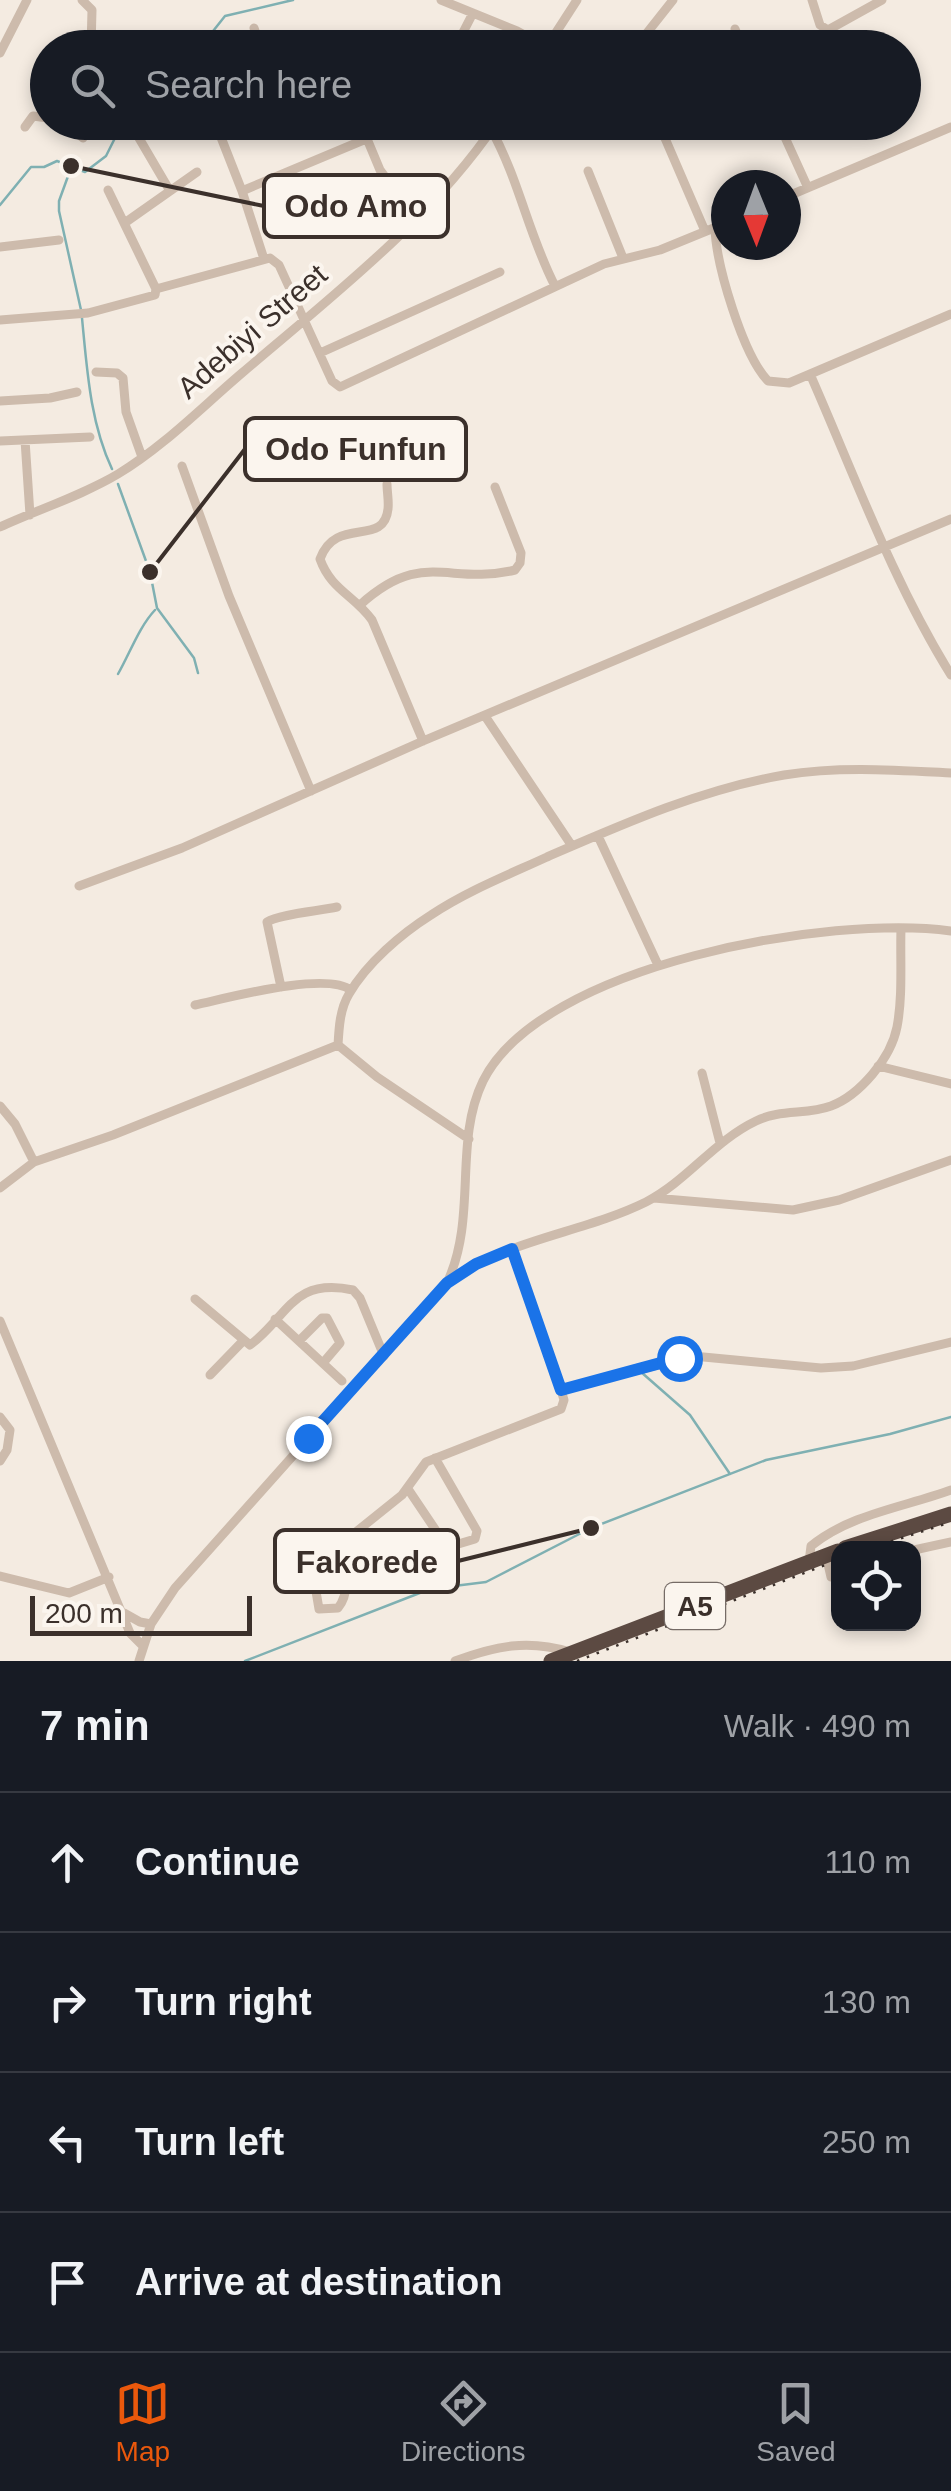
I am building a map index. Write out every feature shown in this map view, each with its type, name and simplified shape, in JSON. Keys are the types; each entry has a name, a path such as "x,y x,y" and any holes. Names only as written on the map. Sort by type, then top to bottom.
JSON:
{"highway":[{"path":"868,1541 951,1514"},
{"name":"A5","path":"550,1661 831,1554"}],"street":[{"path":"0,53 26,0"},
{"path":"82,0 92,10 91,30"},
{"path":"441,0 510,30"},
{"path":"557,30 577,0"},
{"path":"646,30 673,0"},
{"path":"812,0 820,25 828,30 882,0"},
{"path":"464,30 473,13"},
{"path":"25,126 30,120"},
{"path":"921,140 951,127"},
{"path":"140,140 170,192"},
{"path":"221,140 264,259"},
{"path":"242,191 364,140"},
{"path":"366,140 380,170 416,218"},
{"name":"Adebiyi Street","path":"0,527 70,499 142,457 305,320 416,218 454,181 484,140"},
{"path":"500,140 532,237 554,286"},
{"path":"667,140 710,229 722,279 762,375 768,381 789,383 951,314"},
{"path":"786,140 808,188"},
{"path":"801,191 921,140"},
{"path":"126,222 196,172"},
{"path":"588,172 623,258"},
{"path":"0,320 95,312 154,295 156,289 108,190"},
{"path":"156,289 264,259 275,260 332,382 340,387 554,286 710,229"},
{"path":"0,247 58,240"},
{"path":"320,353 500,272"},
{"path":"96,372 117,373 123,378 126,412 142,457"},
{"path":"810,374 886,547 951,676"},
{"path":"0,400 50,398 77,392"},
{"path":"0,441 90,437"},
{"path":"26,440 30,514"},
{"path":"182,466 229,596 310,792"},
{"path":"387,484 388,508 382,524 373,530 336,537 320,559 330,582 360,605 372,620 424,741"},
{"path":"360,605 386,586 417,572 515,570 521,553 495,487"},
{"path":"78,886 172,852 424,741 951,519"},
{"path":"485,716 572,846"},
{"path":"338,1045 343,1006 351,990 388,949 432,914 572,846 705,794 789,774 873,769 951,773"},
{"path":"598,836 658,965"},
{"path":"282,986 267,922 276,916 302,915 337,906"},
{"path":"139,1661 151,1624 175,1588 447,1283 476,1264 512,1249 654,1198 720,1143 769,1116 834,1105 856,1092 878,1066 898,1024 901,928"},
{"path":"447,1283 463,1236 468,1139 481,1085 514,1039 553,1012 658,965 770,939 901,928 951,931"},
{"path":"195,1005 282,986 338,983 351,990"},
{"path":"338,1045 377,1077 468,1139"},
{"path":"0,1188 34,1162 113,1135 338,1045"},
{"path":"878,1066 951,1084"},
{"path":"702,1073 720,1143"},
{"path":"0,1106 34,1162"},
{"path":"654,1198 793,1210 839,1200 951,1160"},
{"path":"285,1590 408,1489 416,1473 435,1458 552,1414 564,1405 512,1249"},
{"path":"195,1300 242,1342 252,1344 298,1294 328,1288 353,1290 384,1356"},
{"path":"274,1318 342,1381"},
{"path":"299,1341 322,1318 327,1318 340,1343 323,1364"},
{"path":"0,1324 130,1633 142,1645"},
{"path":"210,1375 242,1342"},
{"path":"561,1390 693,1356 803,1366 852,1366 951,1342"},
{"path":"0,1417 10,1430 7,1450 0,1461"},
{"path":"408,1489 445,1544 476,1539 477,1531 435,1458"},
{"path":"831,1577 816,1560 811,1546 822,1538 874,1514 951,1490"},
{"path":"921,1548 951,1542"},
{"path":"312,1568 320,1609 338,1608 345,1598 343,1543"},
{"path":"0,1576 69,1593 109,1578"},
{"path":"124,1612 151,1624"},
{"path":"456,1661 509,1645 540,1644 572,1652"}],"waterway":[{"path":"214,30 225,16 293,0"},
{"path":"0,205 31,167 57,161 85,172 106,156 114,140"},
{"path":"71,168 59,211 81,310"},
{"path":"82,318 94,414 112,469"},
{"path":"118,484 150,572 157,608 194,658 198,673"},
{"path":"118,674 155,610"},
{"path":"641,1372 690,1415 730,1474"},
{"path":"245,1661 430,1589 486,1582 591,1528 766,1460 951,1417"}],"railway":[{"path":"893,1541 951,1522"},
{"path":"577,1661 831,1563"}],"place":[{"name":"Odo Amo","path":"71,166"},
{"name":"Odo Funfun","path":"150,572"},
{"name":"Fakorede","path":"591,1528"}],"route":[{"path":"308,1438 447,1283 476,1264 512,1249 561,1390 679,1358"}]}
